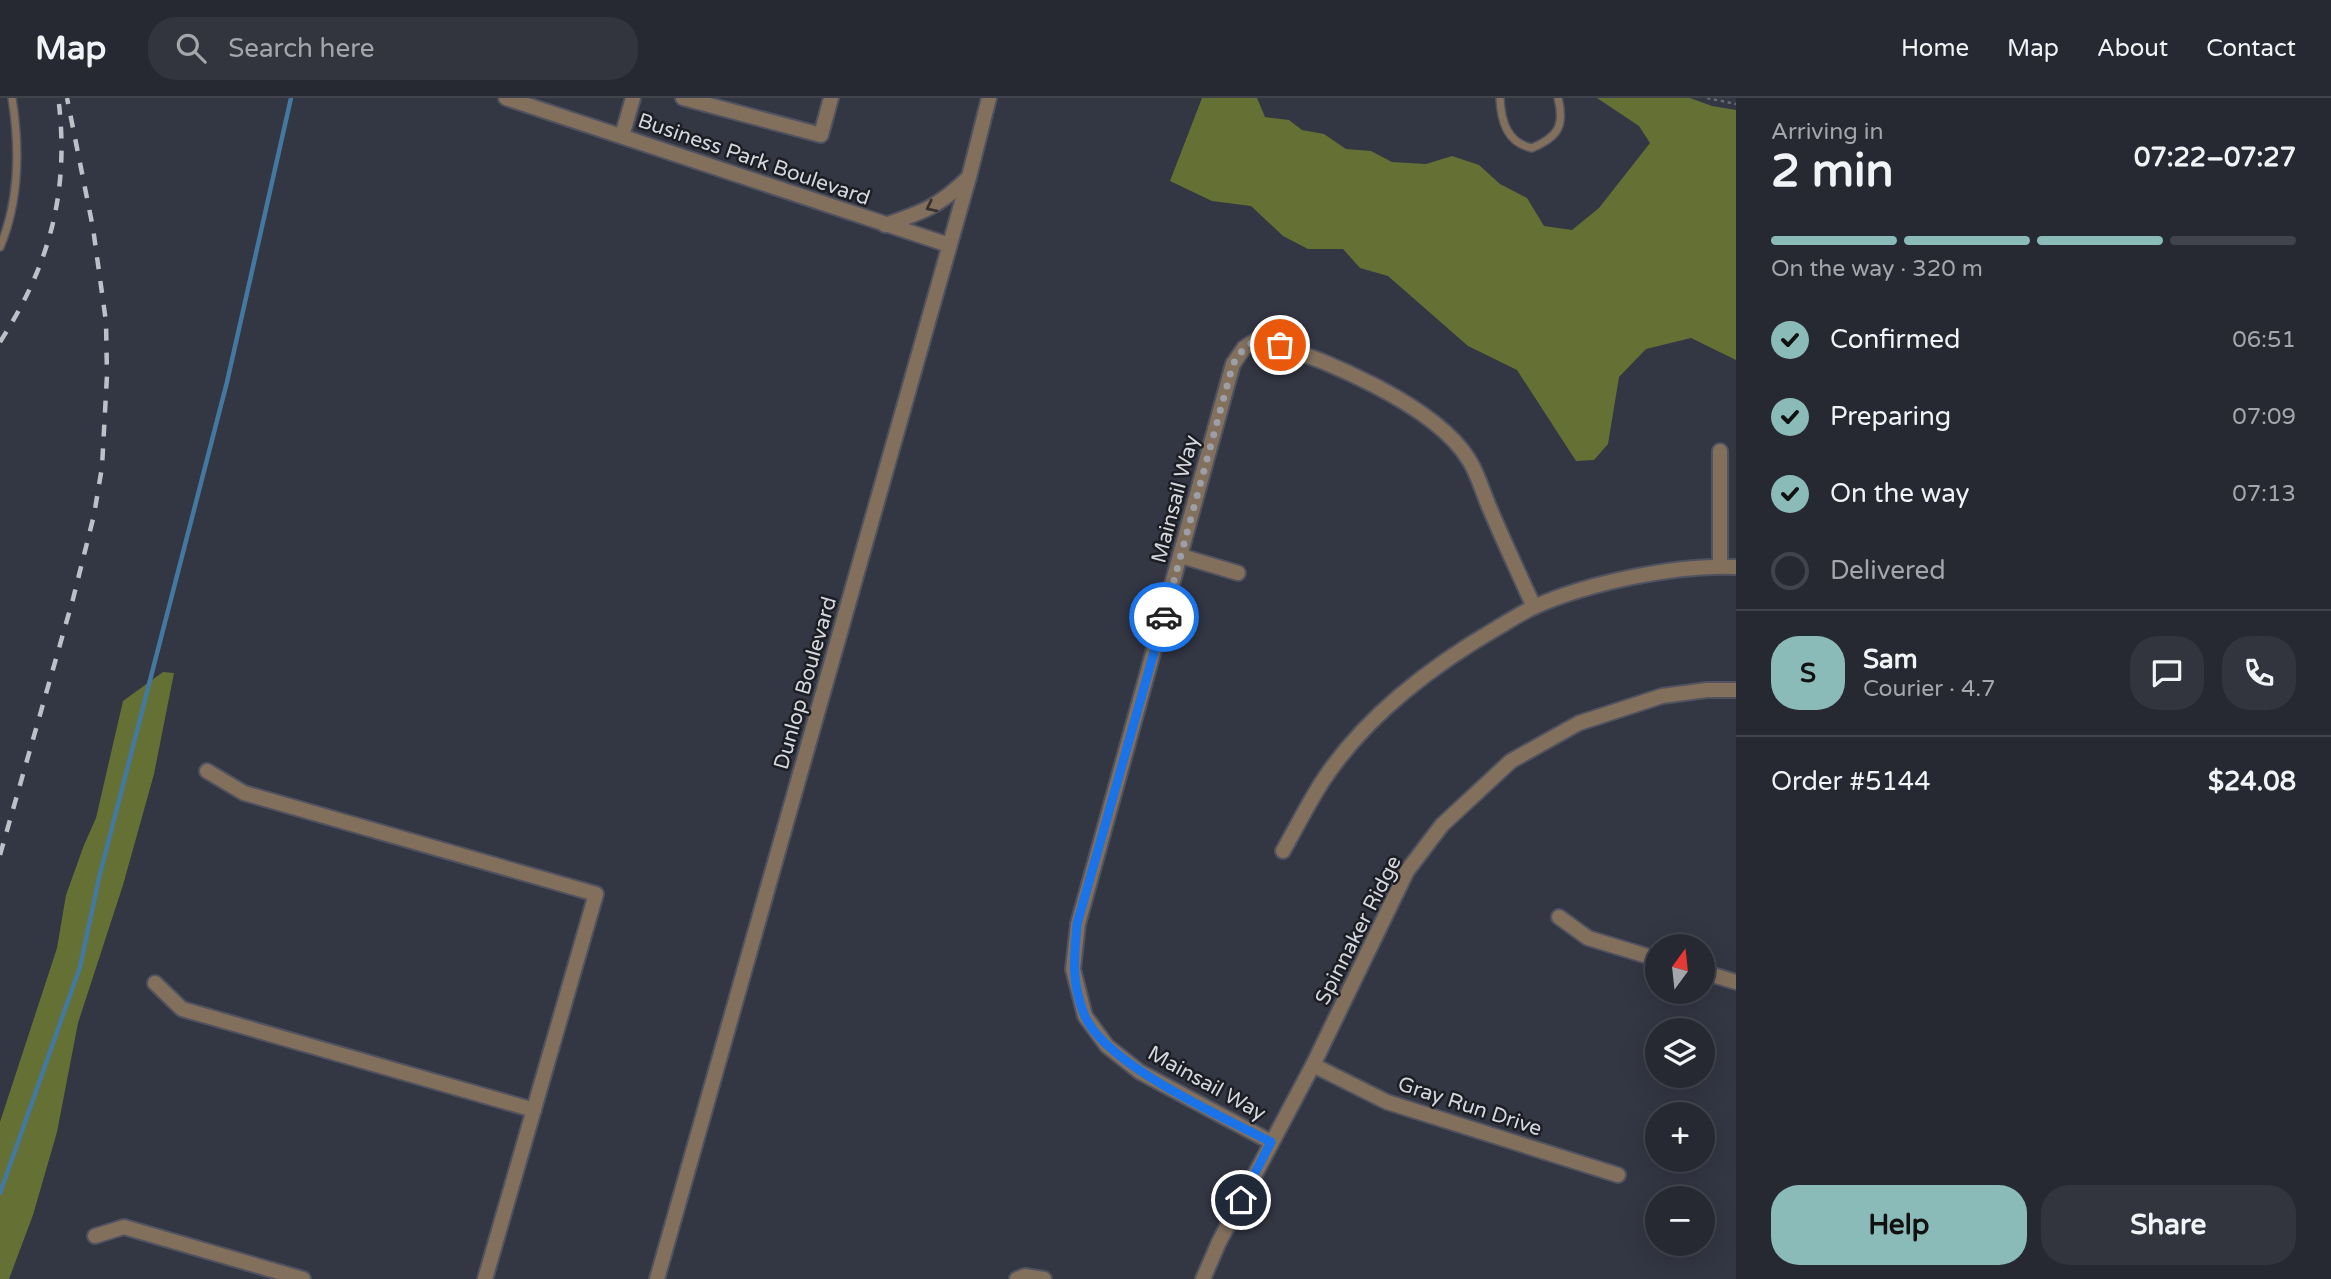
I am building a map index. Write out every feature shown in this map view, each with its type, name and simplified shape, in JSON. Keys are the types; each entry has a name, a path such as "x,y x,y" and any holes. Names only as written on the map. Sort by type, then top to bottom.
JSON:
{"street":[{"name":"Business Park Boulevard","path":"506,98 949,246"},
{"path":"622,136 634,98"},
{"path":"682,98 821,135 831,98"},
{"name":"Dunlop Boulevard","path":"657,1279 969,177 989,98"},
{"path":"885,225 946,200 969,177"},
{"name":"Mainsail Way","path":"1271,1142 1140,1072 1107,1046 1085,1016 1073,969 1077,924 1233,364 1244,348 1258,339 1280,345 1379,388 1410,405 1444,432 1469,459 1534,607"},
{"path":"1720,451 1720,566"},
{"path":"1181,556 1238,573"},
{"path":"1283,851 1322,781 1381,713 1436,666 1534,607 1631,578 1674,570 1736,567"},
{"name":"Spinnaker Ridge","path":"1203,1279 1219,1242 1313,1065 1408,871 1442,825 1511,761 1579,723 1662,696 1707,690 1736,690"},
{"path":"207,771 244,793 596,894 485,1279"},
{"path":"1559,917 1588,938 1645,955"},
{"path":"1715,976 1736,982"},
{"path":"155,983 182,1009 534,1110"},
{"name":"Gray Run Drive","path":"1313,1065 1387,1102 1618,1175"},
{"path":"95,1236 124,1227 253,1272 303,1279"},
{"path":"1017,1279 1026,1276 1044,1279"}],"lane":[{"path":"0,247 17,182 18,136 12,98"},
{"path":"1500,98 1501,115 1506,130 1514,141 1532,148 1546,142 1556,133 1561,121 1558,98"}],"path":[{"path":"1707,98 1736,104"}],"green space":[{"path":"1202,98 1257,98 1265,117 1289,120 1302,130 1324,134 1346,149 1371,151 1392,162 1426,164 1452,156 1479,165 1500,184 1527,198 1544,226 1572,230 1599,208 1650,143 1639,126 1597,98 1690,98 1712,106 1736,110 1736,360 1691,338 1646,349 1619,377 1608,444 1594,460 1576,461 1517,370 1468,346 1388,276 1360,268 1343,249 1308,249 1283,236 1251,206 1212,201 1170,181"},
{"path":"163,672 174,673 154,774 123,885 78,1023 57,1132 33,1215 9,1279 0,1279 0,1122 57,948 66,895 96,818 123,701"}],"waterway":[{"path":"0,1193 80,967 99,878 227,382 291,98"}],"railway":[{"path":"0,855 73,599 94,515 102,467 107,375 106,322 93,228 67,98"},
{"path":"0,342 31,285 52,228 61,168 59,104"}],"way so far":[{"path":"1164,617 1233,364 1244,348 1258,339 1280,345"}],"route":[{"path":"1164,617 1077,924 1073,969 1085,1016 1107,1046 1140,1072 1271,1142 1241,1200"}]}
